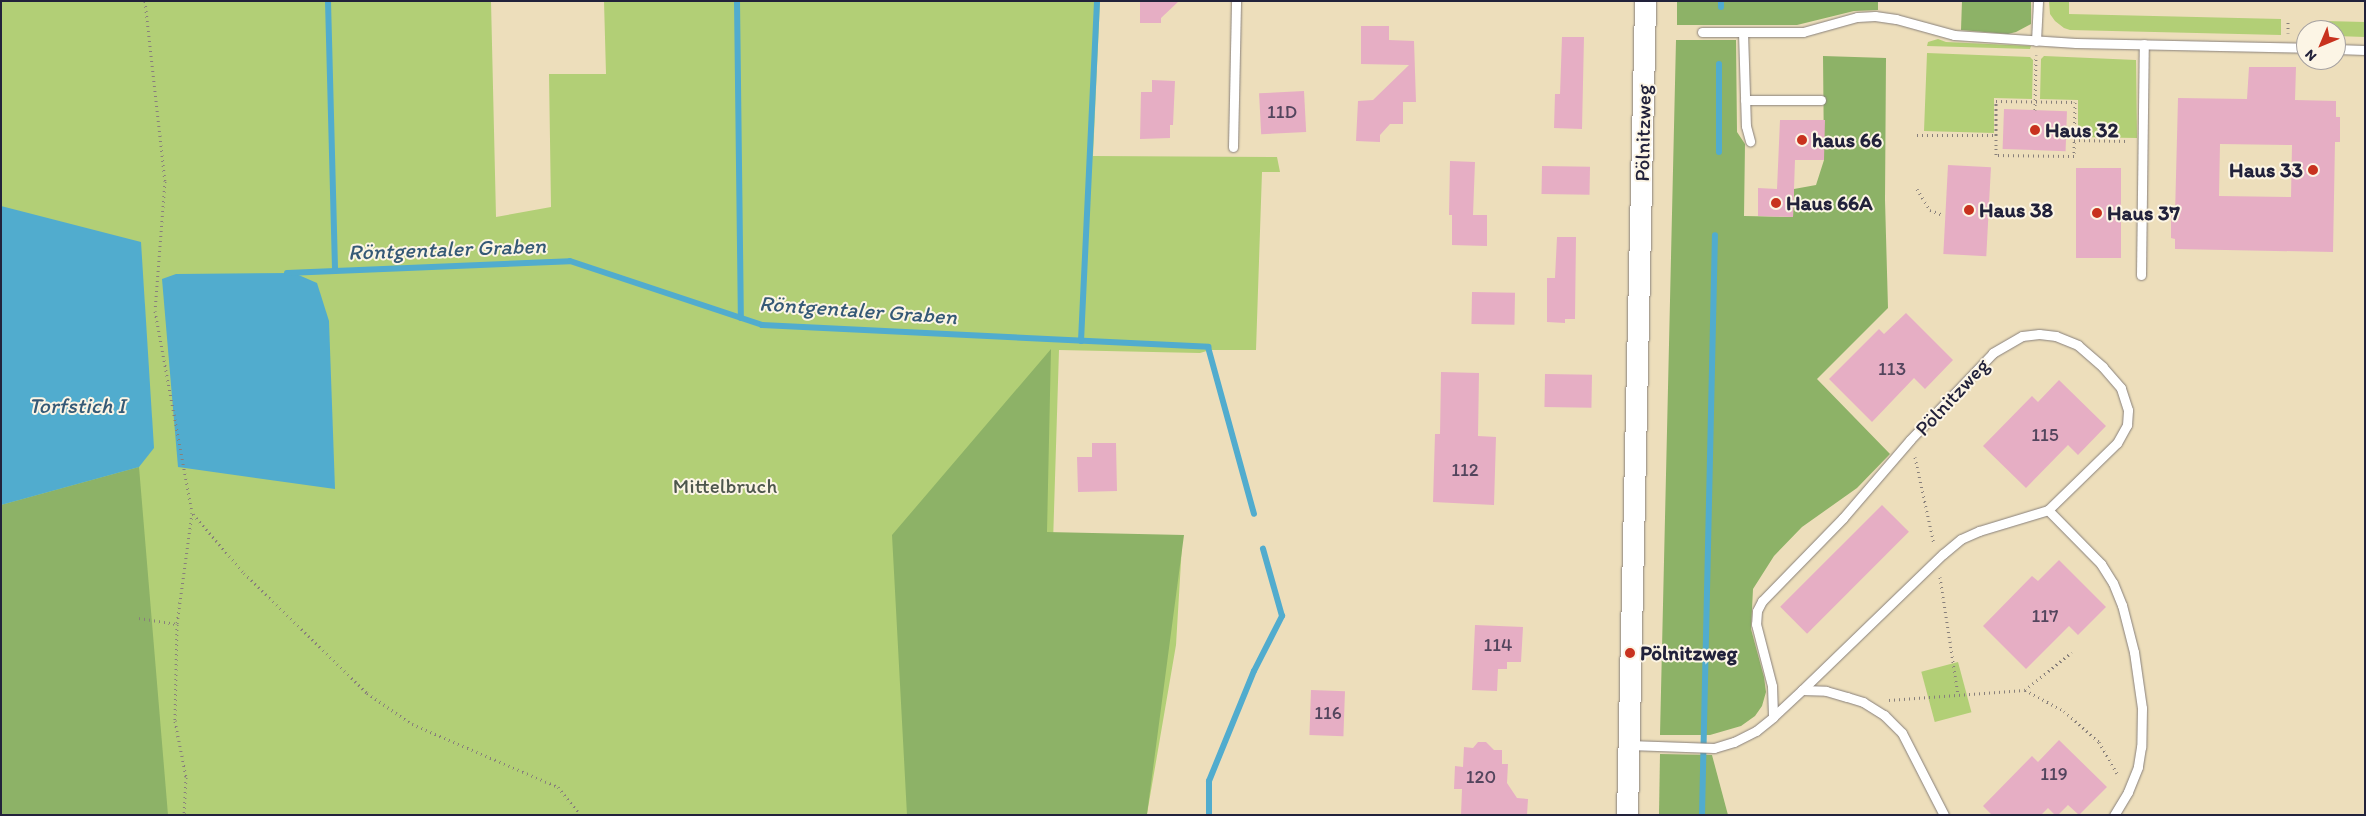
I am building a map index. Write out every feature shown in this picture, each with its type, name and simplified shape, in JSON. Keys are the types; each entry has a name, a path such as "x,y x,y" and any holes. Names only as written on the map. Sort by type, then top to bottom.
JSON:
{"street":[{"name":"Pölnitzweg","path":"1627,815 1646,1"}],"lane":[{"path":"1233,147 1236,1"},
{"path":"2036,41 2038,1"},
{"path":"1702,32 1803,32 1857,17 1875,16 1896,18 1954,35 2036,41 2296,48"},
{"path":"1743,32 1745,100 1750,141"},
{"path":"2141,275 2144,44"},
{"path":"2346,49 2365,50"},
{"path":"1745,100 1821,100"},
{"name":"Pölnitzweg","path":"1629,745 1714,748 1734,742 1756,731 1773,717 1802,690 1943,554 1961,539 1979,531 2048,510 2117,443 2126,425 2128,410 2121,388 2078,345 2056,336 2039,334 2022,336 1993,353 1910,440 1843,518 1762,601 1757,611 1756,624 1772,686 1773,717"},
{"path":"2048,510 2101,564 2113,583 2128,623 2142,708 2138,766 2128,792 2114,815"},
{"path":"1802,690 1826,691 1863,702 1884,715 1902,733 1944,815"}],"path":[{"path":"145,1 165,181 155,311 192,513 177,624 175,721 186,777 184,815"},
{"path":"2034,110 2036,101 2036,41"},
{"path":"1996,101 2075,102 2074,156 1996,155 1996,135 1996,101"},
{"path":"1917,135 1996,135"},
{"path":"2074,140 2143,141"},
{"path":"1917,190 1930,210 1942,215"},
{"path":"192,513 244,574 367,693 412,724 558,787 582,815"},
{"path":"139,618 177,624"},
{"path":"2025,690 2072,652"},
{"path":"1863,702 2025,690 2064,711 2099,742 2128,792"}],"green space":[{"name":"Mittelbruch","path":"1,1 491,1 496,217 551,207 549,74 606,74 604,1 1100,1 1093,156 1277,157 1280,172 1262,172 1256,350 1210,350 1200,353 1059,350 1053,543 1182,545 1176,645 1147,814 1164,815 1,815"},
{"path":"1677,1 1878,1 1878,10 1854,11 1797,25 1677,25"},
{"path":"1962,1 2031,1 2031,24 2008,34 1961,30"},
{"path":"2049,1 2069,1 2069,14 2281,19 2281,35 2070,30 2055,21 2050,14"},
{"path":"2346,22 2365,22 2365,37 2346,36"},
{"path":"1938,39 1946,42 2031,46 2030,49 1927,46 1928,42"},
{"path":"1676,40 1736,40 1737,132 1745,144 1744,216 1793,217 1794,189 1816,185 1824,160 1823,56 1886,58 1885,200 1888,308 1817,379 1890,454 1857,488 1802,527 1774,556 1753,589 1751,629 1764,677 1766,692 1762,706 1755,716 1741,726 1710,735 1660,735"},
{"path":"1927,53 2030,57 2033,60 2032,99 1994,98 1994,133 1924,131"},
{"path":"2044,56 2136,60 2137,138 2078,137 2078,100 2040,99 2041,59"},
{"path":"1051,349 1047,532 1184,535 1147,814 1164,815 907,815 892,535"},
{"path":"139,467 168,815 1,815 1,505"},
{"path":"1958,662 1971,712 1935,722 1921,672"},
{"path":"1660,754 1712,755 1728,815 1659,815"}],"water":[{"name":"Torfstich I","path":"1,206 141,242 154,448 139,467 1,505"},
{"path":"294,273 317,283 329,321 335,489 178,467 162,279 176,274"}],"building":[{"path":"1140,1 1179,1 1161,18 1161,23 1140,23"},
{"path":"1361,26 1389,26 1389,40 1414,41 1416,102 1403,102 1403,124 1390,124 1380,135 1380,142 1356,141 1358,101 1373,100 1409,65 1361,64"},
{"path":"1562,37 1584,37 1582,129 1554,128 1555,94 1560,94"},
{"name":"Haus 33","path":"2249,67 2296,67 2295,100 2336,101 2336,117 2340,117 2340,142 2335,142 2333,252 2175,249 2175,239 2171,238 2171,216 2175,215 2178,98 2247,99","holes":["2220,144 2292,145 2291,197 2219,196"]},
{"path":"1152,80 1175,81 1173,125 1170,125 1170,138 1140,139 1141,92 1152,92"},
{"path":"1304,91 1306,132 1261,134 1259,93"},
{"name":"Haus 32","path":"2004,109 2067,111 2066,151 2003,149"},
{"path":"1780,120 1825,120 1824,160 1795,160 1793,217 1758,216 1758,188 1777,189"},
{"path":"1450,161 1475,162 1473,215 1487,215 1487,246 1452,245 1452,215 1449,215"},
{"name":"Haus 38","path":"1948,165 1991,167 1986,256 1943,254"},
{"path":"1542,166 1590,167 1590,195 1542,194"},
{"name":"Haus 37","path":"2076,168 2121,168 2121,258 2076,258"},
{"path":"1557,237 1576,237 1575,319 1565,319 1565,323 1547,322 1547,278 1555,278"},
{"path":"1472,292 1515,293 1514,325 1471,324"},
{"path":"1906,313 1953,360 1925,389 1914,378 1872,422 1829,379 1879,329 1884,334"},
{"path":"1441,372 1479,373 1478,436 1496,437 1494,505 1433,502 1435,434 1440,434"},
{"path":"1545,374 1592,375 1591,408 1544,407"},
{"path":"2059,380 2106,426 2078,455 2068,445 2026,488 1983,446 2032,396 2038,402"},
{"path":"1092,443 1116,443 1117,491 1078,492 1077,457 1092,457"},
{"path":"1882,505 1909,532 1807,634 1780,607"},
{"path":"2059,560 2106,607 2078,635 2069,626 2026,669 1983,626 2032,576 2038,581"},
{"path":"1475,625 1523,627 1521,662 1507,662 1507,669 1498,669 1497,691 1472,690"},
{"path":"1311,690 1345,691 1343,736 1309,735"},
{"path":"2059,740 2107,787 2079,815 2068,805 2058,815 2055,815 2048,808 2041,815 1992,815 1983,806 2032,756 2038,762"},
{"path":"1478,742 1486,742 1494,750 1502,750 1502,764 1508,764 1507,783 1517,798 1528,799 1527,815 1461,815 1462,789 1454,789 1455,766 1463,767 1464,747 1473,748"}],"waterway":[{"path":"328,1 335,271"},
{"path":"737,1 741,318"},
{"path":"1081,341 1097,1"},
{"path":"1721,1 1721,7"},
{"path":"1719,64 1719,152"},
{"path":"1702,815 1715,235"},
{"name":"Röntgentaler Graben","path":"287,273 570,261 762,325 1208,347 1254,514"},
{"name":"Röntgentaler Graben","path":"1209,815 1209,781 1254,671 1282,616 1263,549"}],"place":[{"name":"Haus 32","path":"2035,130"},
{"name":"haus 66","path":"1802,140"},
{"name":"Haus 33","path":"2313,170"},
{"name":"Haus 66A","path":"1776,203"},
{"name":"Haus 38","path":"1969,210"},
{"name":"Haus 37","path":"2097,213"},
{"name":"Pölnitzweg","path":"1630,653"}]}
